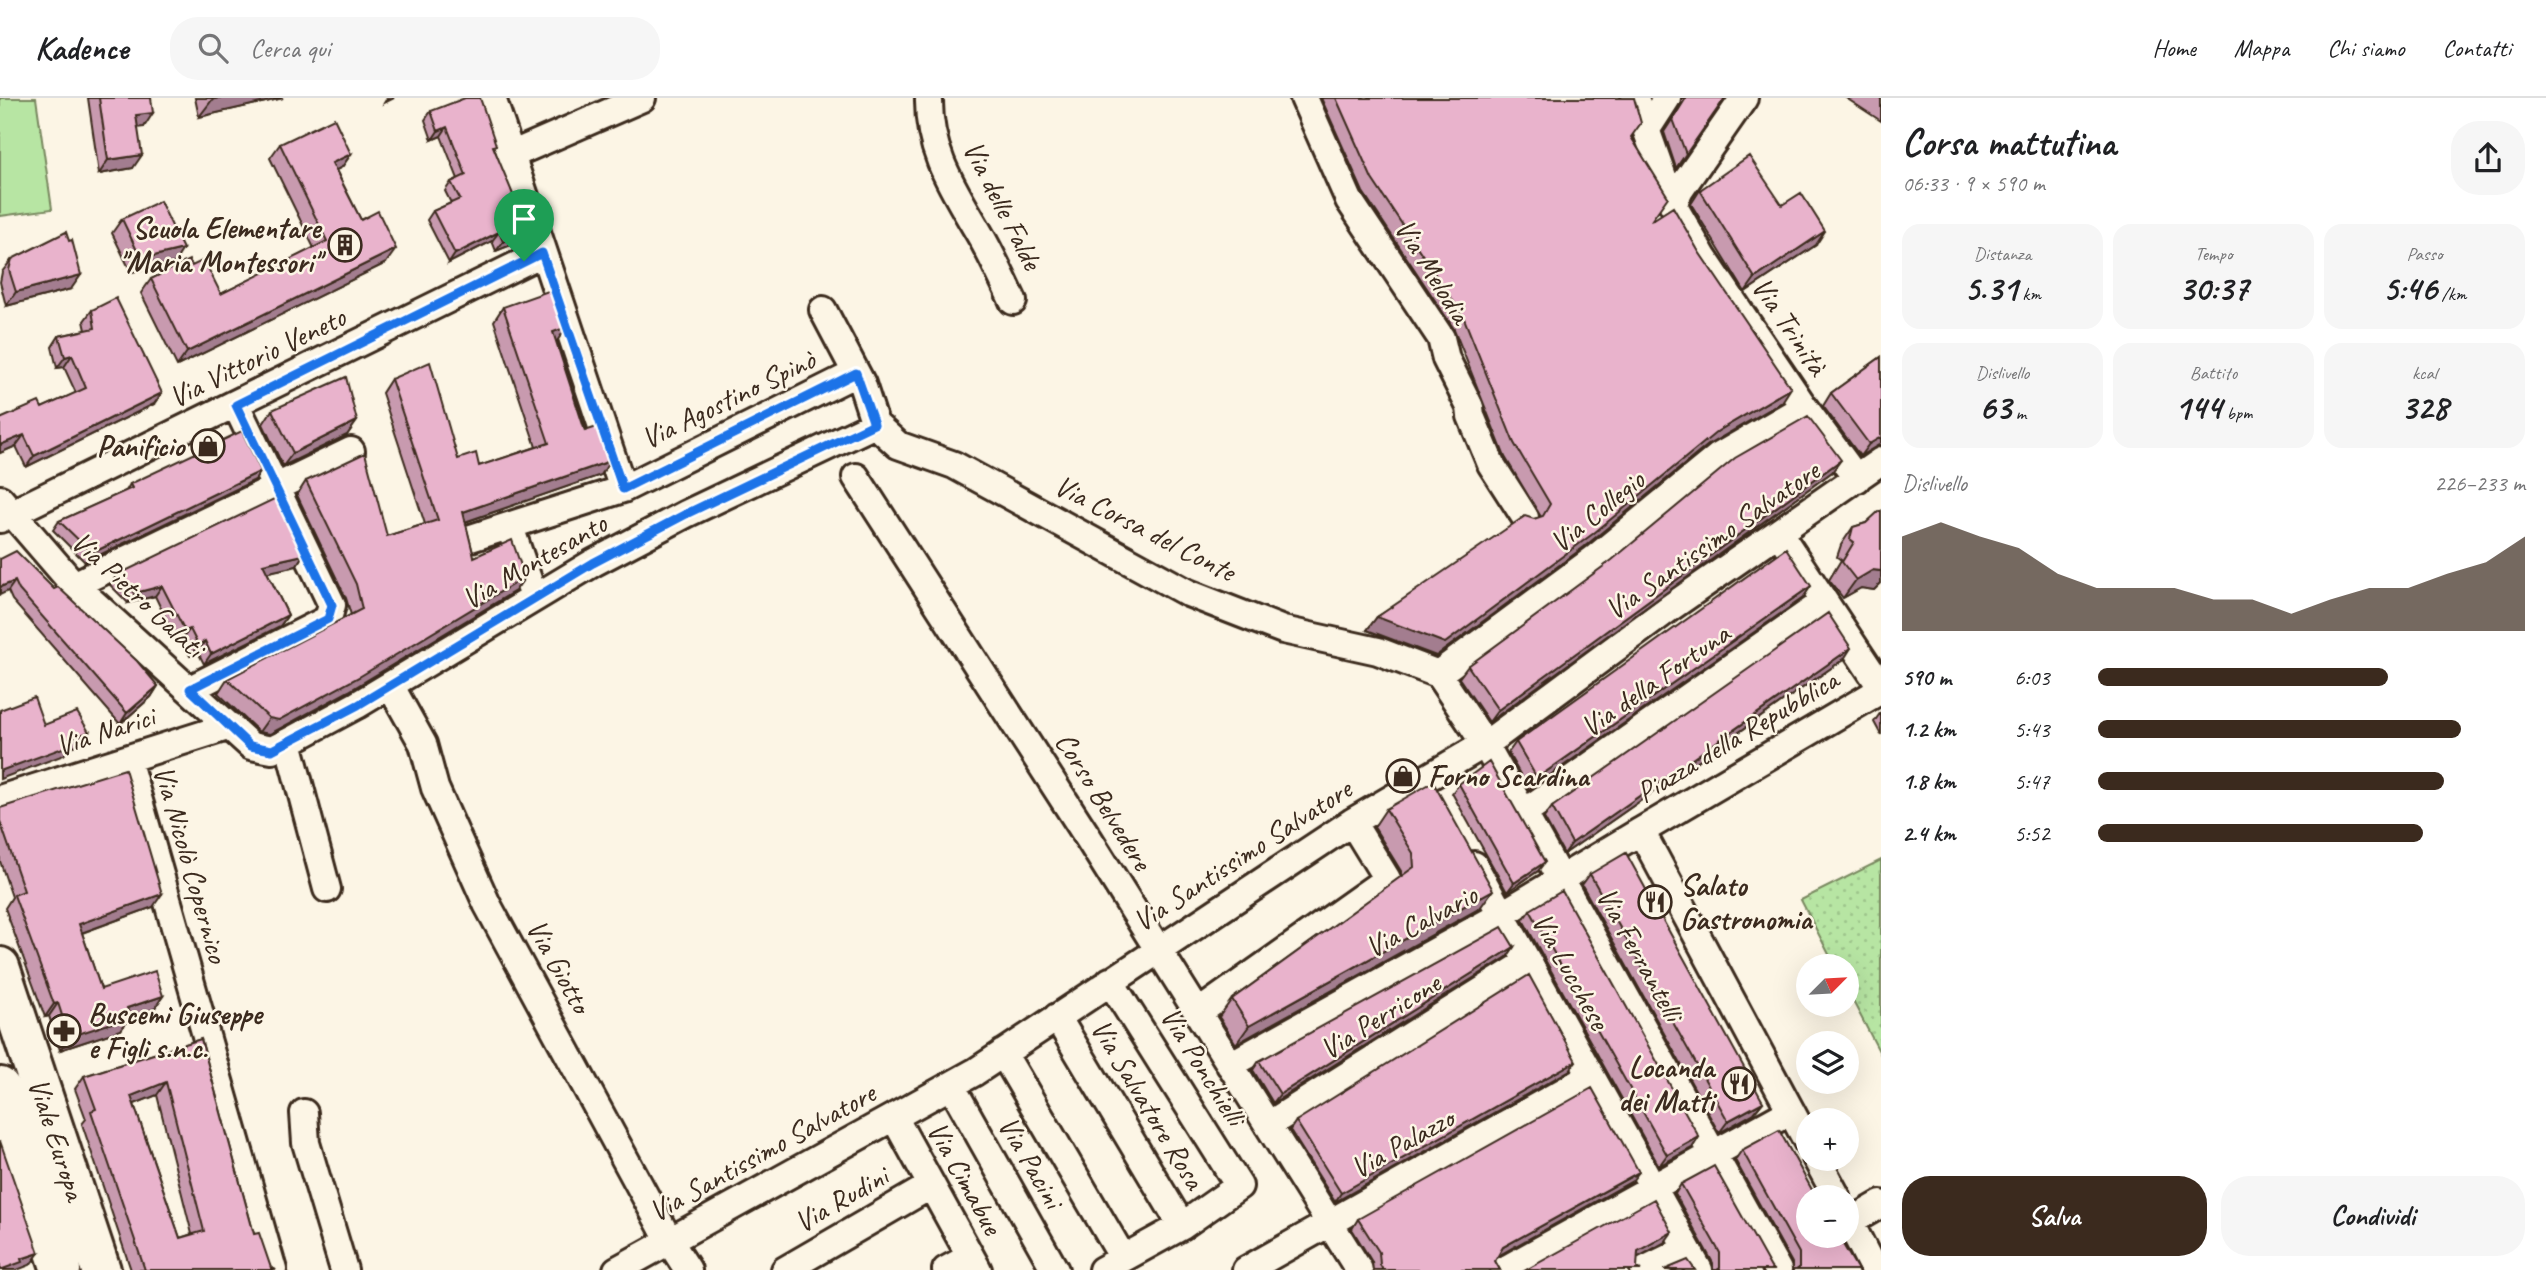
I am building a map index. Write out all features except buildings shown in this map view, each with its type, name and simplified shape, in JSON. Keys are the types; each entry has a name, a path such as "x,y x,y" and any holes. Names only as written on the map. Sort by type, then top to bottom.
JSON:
{"street":[{"path":"492,98 623,489"},
{"path":"511,155 642,98"},
{"name":"Via delle Falde","path":"929,98 929,125 949,184 980,234 1013,301"},
{"name":"Via Melodia","path":"1304,98 1349,201 1441,338 1446,359 1470,407 1471,416 1491,464 1525,517"},
{"name":"Via Trinità","path":"1635,98 1673,205 1703,257 1804,407 1873,470"},
{"path":"1648,135 1667,98"},
{"path":"1673,205 1680,190 1744,98"},
{"name":"Via Vittorio Veneto","path":"4,511 236,405 542,253"},
{"path":"823,310 856,373 874,424"},
{"name":"Via Agostino Spinò","path":"471,538 623,489 856,373"},
{"path":"190,689 328,619 332,605 236,405"},
{"name":"Via Collegio","path":"1438,674 1594,559 1718,457 1804,407"},
{"name":"Via Montesanto","path":"280,746 390,685 534,597 686,514 874,424"},
{"name":"Via Corsa del Conte","path":"874,424 898,445 954,466 1188,593 1283,630 1378,651 1438,674"},
{"path":"74,585 351,451"},
{"name":"Via Santissimo Salvatore","path":"617,1270 951,1085 1003,1053 1352,822 1485,744 1779,533 1873,470"},
{"name":"Corso Belvedere","path":"856,477 1158,949 1359,1270"},
{"name":"Via Pietro Galati","path":"4,511 74,585 250,746 280,746"},
{"path":"510,527 534,597"},
{"path":"1779,533 1881,688"},
{"name":"Via della Fortuna","path":"1523,813 1824,602"},
{"path":"1438,674 1485,744"},
{"name":"Via Giotto","path":"390,685 423,744 436,789 487,904 670,1242 688,1270"},
{"name":"Piazza della Repubblica","path":"1796,1120 1641,831 1881,688"},
{"name":"Via Narici","path":"0,799 230,726"},
{"name":"Via Ferrantelli","path":"1485,744 1778,1270"},
{"path":"280,746 327,889"},
{"name":"Via Nicolò Copernico","path":"127,759 273,1270"},
{"path":"1426,778 1439,801"},
{"path":"1198,1013 1387,879 1352,822"},
{"name":"Via Calvario","path":"1230,1065 1502,915 1641,831"},
{"name":"Via Lucchese","path":"1465,848 1693,1259"},
{"name":"Via Perricone","path":"1268,1125 1528,962"},
{"name":"Viale Europa","path":"0,967 101,1270"},
{"name":"Via Ponchielli","path":"1111,981 1238,1186 1182,1226"},
{"name":"Via Salvatore Rosa","path":"1057,1017 1182,1226"},
{"path":"1003,1053 1112,1264 1182,1226"},
{"name":"Via Palazzo","path":"1246,1270 1591,1076"},
{"name":"Via Pacini","path":"951,1085 1055,1270"},
{"name":"Viale Europa","path":"0,1087 61,1270"},
{"path":"1504,1270 1652,1185 1791,1111"},
{"path":"304,1113 306,1143 344,1270"},
{"name":"Via Cimabue","path":"894,1117 974,1263"},
{"name":"Via Rudini","path":"785,1270 930,1186"},
{"path":"1859,1214 1881,1205"},
{"path":"1859,1240 1874,1270"},
{"path":"1644,1270 1693,1259"},
{"path":"946,1270 974,1263"}],"green space":[{"path":"0,98 36,98 52,209 0,216"},
{"path":"1881,860 1881,1055 1859,1013 1859,954 1829,954 1801,900"}],"place":[{"name":"Scuola Elementare \"Maria Montessori\"","path":"345,245"},
{"name":"Panificio","path":"208,446"},
{"name":"Forno Scardina","path":"1403,776"},
{"name":"Salato Gastronomia","path":"1655,902"},
{"name":"Buscemi Giuseppe e Figli s.n.c.","path":"64,1031"},
{"name":"Locanda dei Matti","path":"1739,1084"}],"route":[{"path":"542,253 623,489 856,373 874,424 686,514 593,563 358,705 288,742 272,750 250,746 190,689 328,619 332,605 236,405 524,261 542,253"}]}
